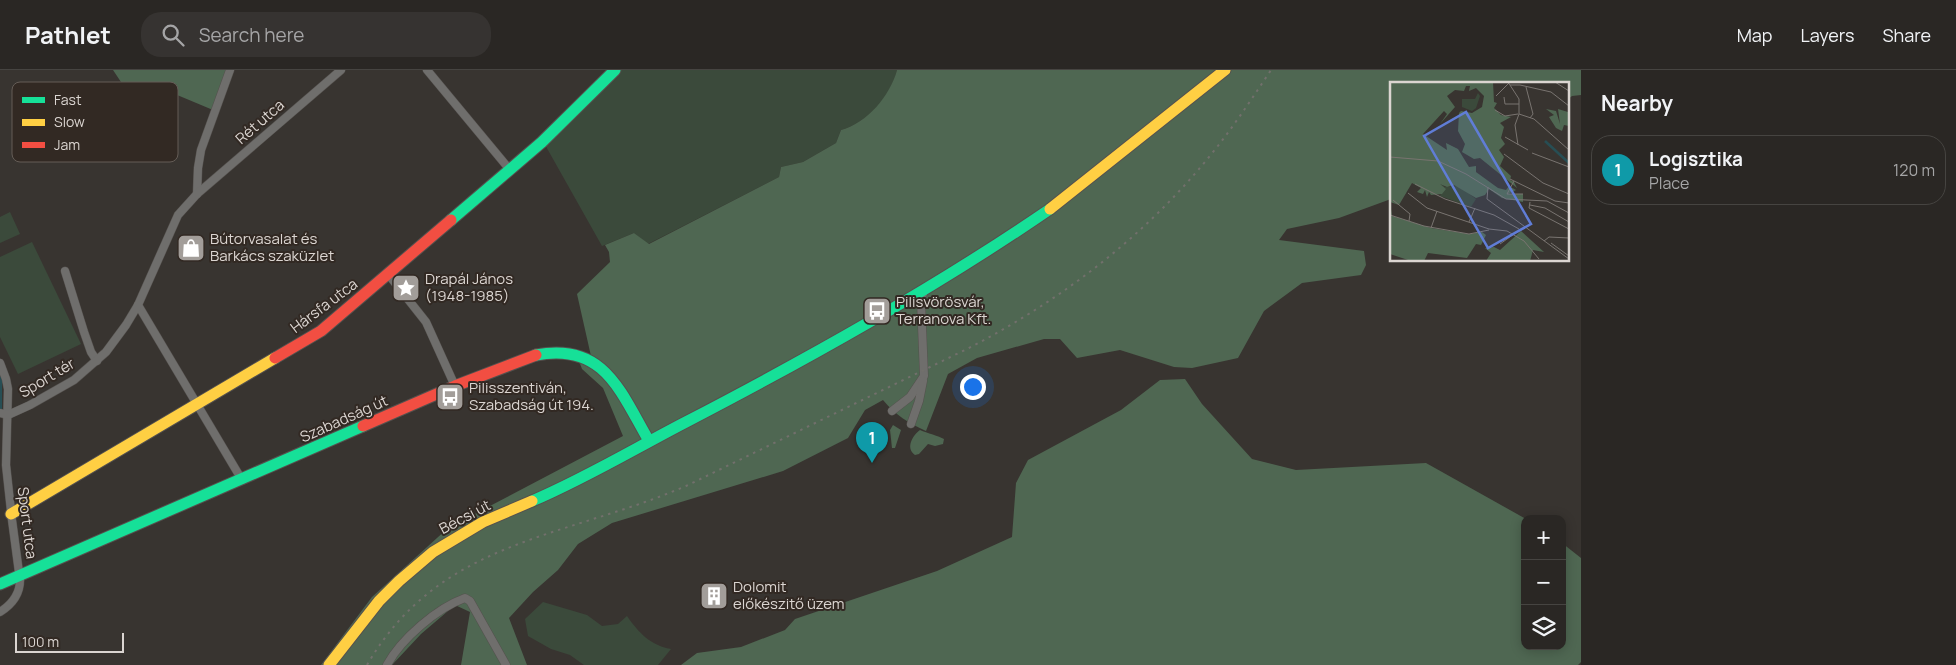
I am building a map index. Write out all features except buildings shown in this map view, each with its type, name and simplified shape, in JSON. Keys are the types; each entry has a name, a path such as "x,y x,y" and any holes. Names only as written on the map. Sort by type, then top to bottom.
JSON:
{"main road":[{"name":"Hársfa utca","path":"11,514 322,330 510,170 584,102 615,70"},
{"name":"Bécsi út","path":"329,665 379,601 433,552 483,522 544,496 784,371 924,290 1000,243 1062,201 1226,70"},
{"name":"Szabadság út","path":"0,584 455,386 534,355 550,352 567,352 582,356 604,371 619,389 649,441"}],"street":[{"path":"197,194 201,150 230,70"},
{"name":"Rét utca","path":"112,345 138,305 178,215 197,194 341,70"},
{"path":"427,70 510,170"},
{"name":"Sport tér","path":"65,271 91,352 97,361"},
{"path":"388,274 426,322 455,386"},
{"path":"911,424 919,402 924,376 921,300 924,290"},
{"path":"904,302 913,304 921,314"},
{"path":"138,305 242,480"},
{"name":"Sport tér","path":"4,414 30,405 67,384 97,361 112,345"},
{"name":"Sport utca","path":"0,362 8,389 4,414 6,464 20,575"},
{"path":"892,411 910,397 924,376"},
{"path":"0,612 7,607 16,594 20,584 20,575"},
{"path":"387,665 399,647 426,622 450,603 465,598 470,601 506,665"}],"green space":[{"path":"113,70 228,70 213,110 178,95 178,82 121,82"},
{"path":"618,70 897,70 884,99 869,115 841,130 836,143 803,162 781,167 779,177 648,244 634,233 602,246 544,143"},
{"path":"897,70 1581,70 1581,95 1572,96 1568,99 1568,82 1390,82 1390,199 1339,218 1287,229 1279,240 1364,251 1366,265 1361,275 1302,283 1264,311 1238,358 1192,368 1174,367 1120,350 1077,358 1060,339 1044,339 977,358 948,374 926,431 903,418 883,400 865,410 848,438 783,471 612,523 578,544 558,570 533,592 509,618 527,665 461,665 470,612 455,605 421,634 392,665 321,665 372,597 448,528 623,436 603,388 582,369 579,361 593,365 577,294 610,262 609,252 605,245 634,233 649,244 779,177 781,167 803,162 836,143 841,130 868,115 883,99 894,80"},
{"path":"10,212 20,234 0,243 0,217"},
{"path":"32,242 81,344 18,374 0,337 0,257"},
{"path":"1185,379 1202,404 1252,459 1296,470 1426,463 1521,516 1521,650 1566,650 1566,546 1581,558 1581,662 1578,665 681,665 697,653 741,647 785,630 795,619 937,571 1012,537 1016,483 1028,460 1121,410 1160,380"},
{"path":"893,425 901,430 895,448 892,448 890,430"},
{"path":"920,430 944,439 943,444 935,446 928,444 919,454 915,455 910,445"},
{"path":"543,602 587,615 602,626 618,624 627,616 636,628 651,641 671,649 658,665 584,665 570,655 551,649 528,636 525,619"}],"waterway":[{"path":"1,377 1,409"}],"railway":[{"path":"367,665 397,623 431,591 468,567 509,548 552,532 686,486 967,349 1035,310 1067,289 1128,241 1183,187 1209,157 1271,70"}],"traffic: fast":[{"path":"451,220 542,142 615,70"},
{"path":"532,501 590,474 824,348 916,295 1050,209"},
{"path":"536,355 559,353 578,356 594,363 607,374 618,388 649,441"},
{"path":"0,584 363,426"}],"traffic: slow":[{"path":"1050,209 1225,70"},
{"path":"11,514 275,358"},
{"path":"329,665 379,601 433,552 483,522 532,501"}],"traffic: jam":[{"path":"275,358 321,331 451,220"},
{"path":"363,426 455,386 536,355"}],"place":[{"name":"Bútorvasalat és Barkács szaküzlet","path":"191,248"},
{"name":"Drapál János (1948-1985)","path":"406,288"},
{"name":"Pilisvörösvár, Terranova Kft.","path":"877,311"},
{"name":"Pilisszentiván, Szabadság út 194.","path":"450,397"},
{"name":"Logisztika","path":"872,463"},
{"name":"Dolomit előkészitő üzem","path":"714,596"}]}
